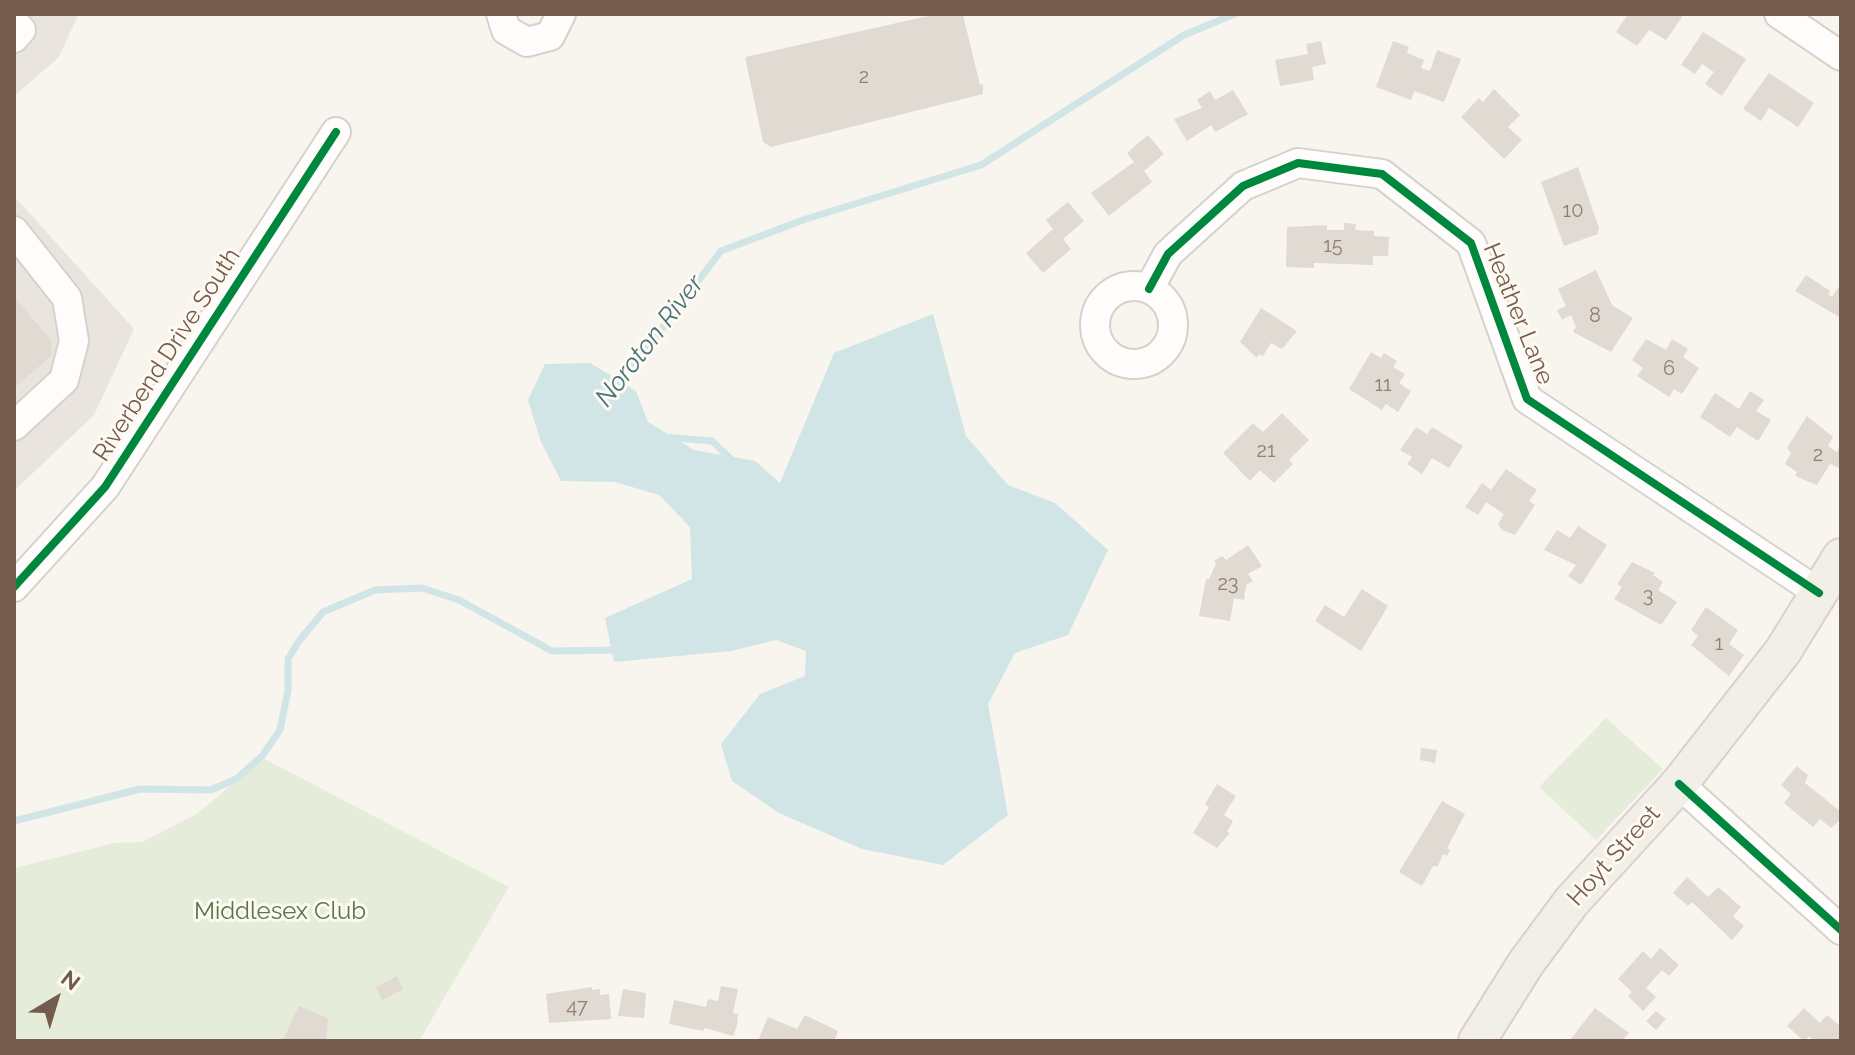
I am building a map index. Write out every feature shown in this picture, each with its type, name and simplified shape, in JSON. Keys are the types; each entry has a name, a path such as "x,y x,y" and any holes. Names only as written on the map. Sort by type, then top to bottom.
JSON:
{"main road":[{"name":"Hoyt Street","path":"1487,1037 1526,963 1572,901 1679,784 1783,651 1841,557"}],"street":[{"path":"501,14 506,30 527,42 550,36 561,14"},
{"path":"1779,14 1841,56"},
{"path":"14,22 21,30 14,38"},
{"name":"Riverbend Drive South","path":"14,587 105,487 336,132"},
{"name":"Heather Lane","path":"1149,289 1168,254 1243,186 1298,163 1382,174 1471,243 1527,399 1819,593"},
{"path":"14,231 67,298 74,341 64,380 14,426"},
{"path":"1679,784 1841,930"}],"shaded area":[{"path":"14,14 79,14 58,58 14,96"},
{"path":"14,196 134,329 94,415 14,491"},
{"path":"933,314 966,436 1008,485 1055,503 1108,550 1068,635 1015,653 988,704 1008,815 943,865 862,849 779,813 732,781 721,744 760,694 805,676 806,651 776,640 731,651 614,662 605,618 692,579 690,527 659,495 615,482 561,481 541,442 528,400 545,364 590,363 636,391 648,422 694,450 755,461 780,483 834,353"}],"green space":[{"path":"1606,718 1663,769 1596,840 1539,787"},
{"name":"Middlesex Club","path":"263,758 509,887 419,1041 14,1041 14,868 114,843 142,842 198,813"}],"building":[{"path":"937,14 963,15 980,85 983,84 983,94 771,147 763,142 745,57"},
{"path":"1628,14 1678,14 1682,17 1666,40 1649,30 1637,46 1616,32"},
{"path":"1703,32 1746,59 1722,96 1705,84 1714,72 1702,64 1695,74 1681,65"},
{"path":"1321,41 1326,64 1312,67 1314,80 1280,86 1275,60 1308,54 1306,44"},
{"path":"1393,41 1409,47 1407,53 1424,60 1421,68 1430,71 1437,50 1461,59 1444,102 1414,91 1411,100 1376,87"},
{"path":"1769,73 1814,103 1798,127 1769,108 1761,121 1743,109"},
{"path":"1494,89 1520,115 1508,127 1522,140 1504,159 1461,117 1479,98 1483,102"},
{"path":"1233,90 1248,114 1215,132 1211,125 1187,141 1174,119 1202,108 1197,100 1210,91 1215,100"},
{"path":"1148,135 1164,154 1144,171 1152,182 1109,216 1091,193 1134,162 1127,153"},
{"path":"1578,167 1599,228 1598,234 1564,246 1541,182"},
{"path":"1068,202 1084,221 1063,239 1071,249 1043,273 1026,253 1053,229 1046,220"},
{"path":"1344,223 1356,224 1355,230 1374,231 1374,236 1389,237 1388,256 1373,256 1373,265 1314,263 1314,268 1286,267 1287,227 1327,225 1327,230 1344,230"},
{"path":"1596,270 1612,305 1633,318 1611,352 1573,332 1576,327 1571,315 1562,320 1557,310 1566,306 1558,289"},
{"path":"1806,275 1830,291 1828,294 1832,297 1841,284 1841,318 1795,291"},
{"path":"14,297 52,341 51,356 14,388"},
{"path":"1261,308 1297,331 1282,349 1271,343 1263,356 1259,354 1257,358 1240,342"},
{"path":"1646,339 1666,350 1672,339 1688,349 1683,357 1699,368 1682,394 1674,389 1669,397 1637,376 1643,368 1632,360"},
{"path":"1371,352 1381,358 1384,353 1397,361 1393,367 1405,374 1399,383 1411,391 1398,412 1386,404 1382,410 1349,389"},
{"path":"1750,391 1764,400 1756,411 1771,420 1758,441 1737,427 1730,437 1700,417 1715,393 1739,409"},
{"path":"1282,413 1309,440 1289,460 1293,464 1274,483 1260,470 1250,481 1223,453 1253,423 1263,432"},
{"path":"1807,416 1833,437 1828,446 1837,452 1841,444 1841,469 1830,464 1817,485 1795,476 1797,472 1785,464 1791,453 1787,448"},
{"path":"1416,427 1427,434 1432,427 1463,446 1449,468 1432,458 1422,474 1407,464 1412,457 1400,450"},
{"path":"1506,469 1537,490 1529,501 1535,505 1515,535 1502,530 1498,524 1504,514 1486,502 1478,515 1465,507 1482,483 1491,490"},
{"path":"1578,526 1607,545 1581,585 1568,576 1576,565 1544,550 1557,530 1570,538"},
{"path":"1248,545 1262,566 1248,574 1253,581 1246,585 1244,600 1234,598 1230,621 1199,616 1206,579 1209,579 1216,564 1214,561 1222,556 1226,560"},
{"path":"1632,562 1655,573 1653,575 1663,582 1658,590 1677,602 1661,625 1614,599 1622,587 1617,584"},
{"path":"1362,589 1388,606 1361,651 1315,621 1325,605 1344,617"},
{"path":"1706,607 1738,630 1729,644 1744,655 1729,676 1691,645 1698,636 1691,630"},
{"path":"1421,748 1437,750 1435,763 1420,760"},
{"path":"1797,766 1808,775 1805,783 1841,812 1839,821 1831,828 1820,819 1813,827 1784,803 1791,794 1781,785"},
{"path":"1217,784 1236,796 1224,815 1233,821 1227,832 1230,833 1217,848 1193,833 1209,807 1205,804"},
{"path":"1442,801 1465,814 1447,848 1450,850 1447,856 1443,854 1438,866 1433,866 1422,886 1399,872"},
{"path":"1687,877 1708,897 1718,887 1741,907 1733,916 1744,926 1732,940 1692,902 1688,906 1673,893"},
{"path":"1660,948 1679,965 1669,976 1662,970 1646,988 1656,997 1643,1011 1628,996 1632,992 1618,979 1643,951 1651,959"},
{"path":"397,976 403,989 382,1000 376,987"},
{"path":"721,986 738,989 733,1013 738,1014 737,1026 733,1036 705,1028 703,1031 669,1024 674,1000 706,1007 708,999 718,1001"},
{"path":"592,987 592,990 600,989 600,995 609,994 611,1019 549,1023 546,994"},
{"path":"623,989 646,993 644,1018 618,1016"},
{"path":"299,1006 328,1018 326,1041 283,1040"},
{"path":"1595,1008 1629,1033 1622,1041 1569,1041"},
{"path":"1804,1008 1820,1023 1827,1015 1841,1027 1841,1041 1814,1041 1809,1036 1804,1041 1787,1026"},
{"path":"1656,1011 1666,1019 1656,1030 1646,1021"},
{"path":"805,1015 838,1031 834,1041 758,1041 768,1017 797,1029"}],"waterway":[{"name":"Noroton River","path":"613,385 654,339 721,251 803,220 981,165 1184,35 1235,14"},
{"name":"Noroton River","path":"663,437 712,441 734,462"},
{"name":"Noroton River","path":"14,821 140,789 211,790 236,779 262,756 280,730 288,690 288,659 299,641 323,612 375,590 422,588 459,600 552,651 621,650"}],"cycle path":[{"path":"14,587 105,487 336,132"},
{"path":"1149,289 1168,254 1243,186 1298,163 1382,174 1471,243 1527,399 1819,593"},
{"path":"1679,784 1841,930"}]}
